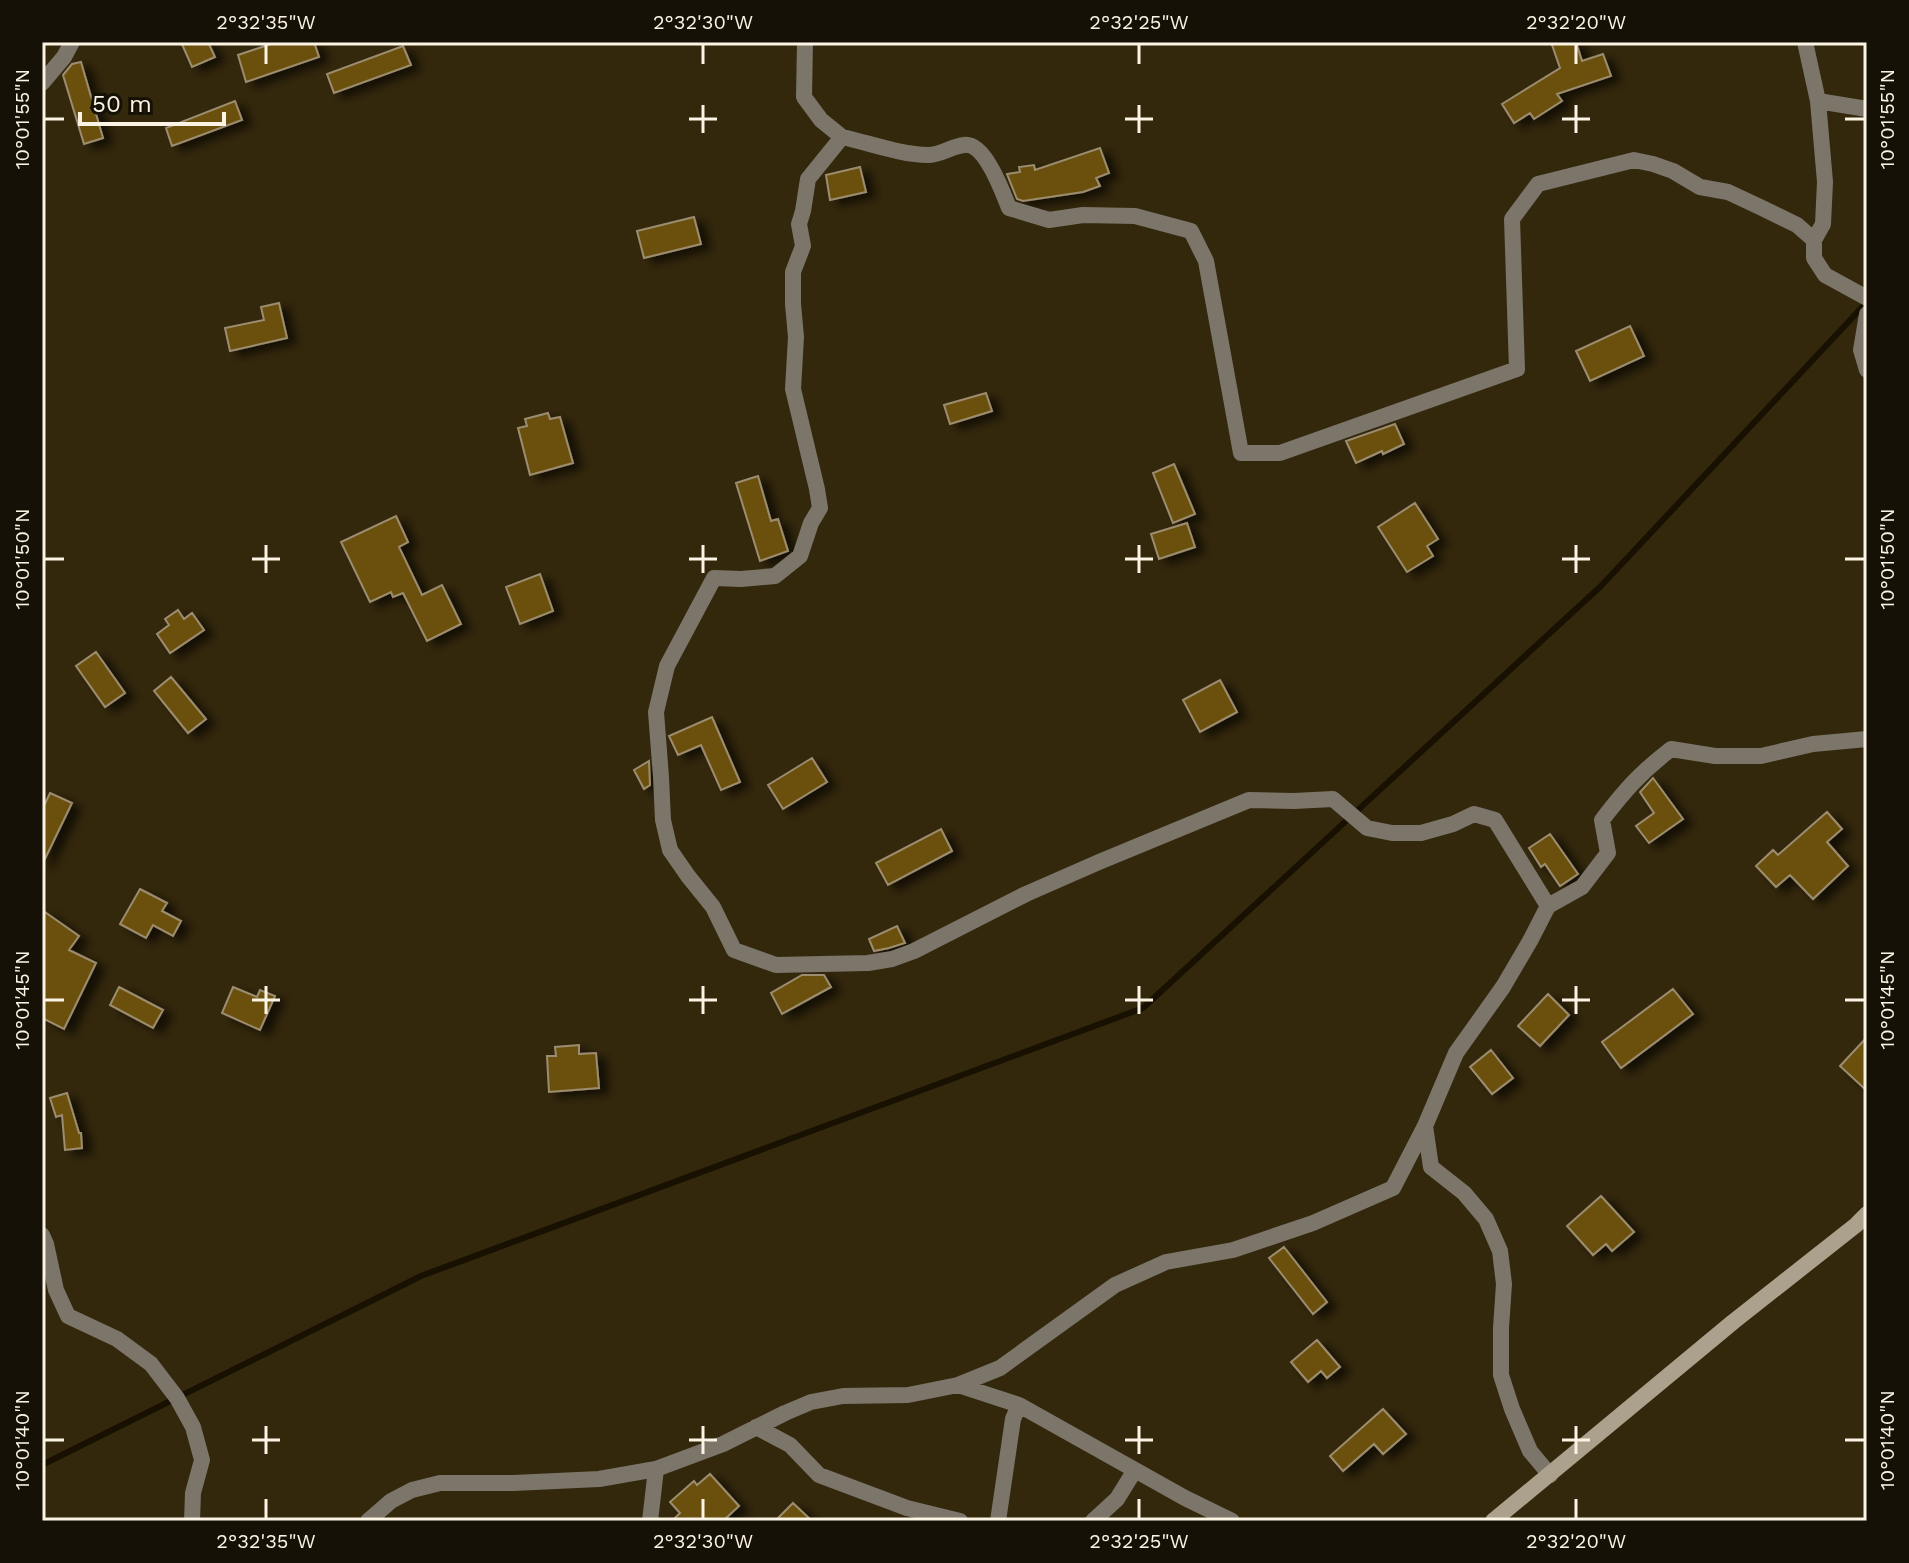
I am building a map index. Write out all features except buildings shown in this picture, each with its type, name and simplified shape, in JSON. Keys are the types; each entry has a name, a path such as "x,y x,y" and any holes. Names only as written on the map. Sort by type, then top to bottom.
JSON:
{"street":[{"path":"42,83 64,57 72,42"},
{"path":"805,42 804,97 821,120 842,137 930,155 966,144 974,147 994,172 1009,208 1049,220 1083,215 1135,216 1191,231 1206,261 1241,453 1280,453 1517,369 1512,219 1538,184 1634,160 1673,171 1700,187 1728,192 1797,225 1814,240"},
{"path":"1805,42 1818,101 1825,182 1823,224 1814,240 1814,258 1825,275 1867,298"},
{"path":"1818,101 1867,109"},
{"path":"842,137 808,179 799,224 803,246 793,272 796,337 793,389 820,508 811,523 800,556 775,576 714,578 667,666 656,712 663,820 670,850 713,907 734,950 776,965 868,963 892,959 1070,875 1249,800 1333,799 1367,828 1392,833 1421,833 1474,814 1495,820 1548,906"},
{"path":"1867,314 1861,350 1867,370"},
{"path":"368,1521 391,1501 412,1490 440,1483 599,1479 656,1469 723,1444 811,1402 843,1396 908,1395 958,1385 1000,1368 1115,1285 1166,1262 1233,1250 1313,1223 1393,1188 1425,1126 1456,1053 1503,987 1548,906 1582,887 1608,853 1602,820 1645,769 1671,749 1715,756 1761,756 1813,744 1867,739"},
{"path":"1425,1126 1431,1167 1464,1193 1486,1219 1500,1251 1504,1284 1501,1375 1530,1451 1550,1475"},
{"path":"1493,1521 1867,1214"},
{"path":"42,1235 56,1290 68,1316 117,1339 151,1364 177,1398 193,1427 202,1460 193,1493 192,1521"},
{"path":"958,1385 1019,1405 1232,1521"},
{"path":"998,1521 1013,1419 1019,1405"},
{"path":"756,1427 790,1445 819,1475 907,1508 960,1521"},
{"path":"650,1521 656,1469"},
{"path":"1093,1521 1117,1499 1135,1470"}],"waterway":[{"path":"42,1465 421,1276 1143,1008 1601,586 1867,302"}]}
